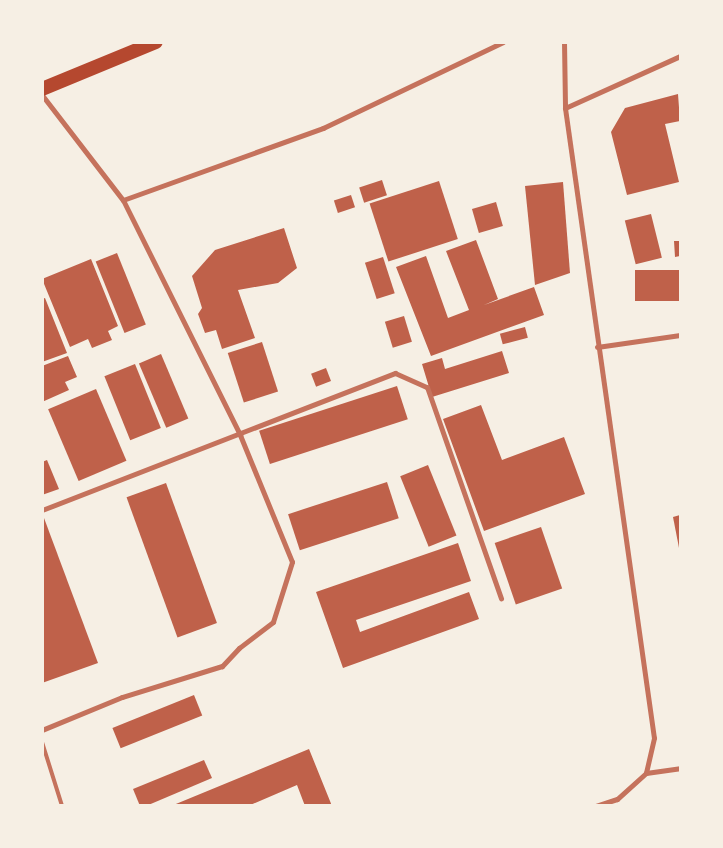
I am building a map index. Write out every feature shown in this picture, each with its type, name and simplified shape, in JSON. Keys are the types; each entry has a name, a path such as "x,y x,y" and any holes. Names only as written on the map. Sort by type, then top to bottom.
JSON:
{"highway":[{"path":"42,89 156,42"}],"street":[{"path":"123,200 324,128 503,42"},
{"path":"564,42 565,108 597,347 644,653 654,738 646,773"},
{"path":"565,108 680,56"},
{"path":"42,95 123,200 240,435 292,562 273,622 239,648 222,666 122,697 42,730"},
{"path":"597,347 680,336"},
{"path":"42,510 240,435 396,373 427,387 501,598"},
{"path":"594,806 617,799 646,773 680,768"}],"lane":[{"path":"42,742 62,806"}],"building":[{"path":"678,94 680,121 665,124 679,182 627,195 611,132 625,108"},
{"path":"382,180 387,195 364,203 359,187"},
{"path":"439,181 458,239 388,262 370,204"},
{"path":"563,182 570,273 535,285 525,186"},
{"path":"351,195 355,207 338,213 334,201"},
{"path":"496,202 503,226 479,233 472,209"},
{"path":"651,214 662,258 636,264 625,221"},
{"path":"284,228 297,268 278,283 238,290 255,338 222,349 216,330 205,333 198,314 202,308 192,276 215,250"},
{"path":"476,240 498,299 484,305 534,287 544,315 431,356 396,267 426,256 448,318 469,310 446,251"},
{"path":"674,241 680,241 680,256 675,257"},
{"path":"117,253 146,324 125,333 96,262"},
{"path":"383,257 395,293 377,299 365,263"},
{"path":"91,259 118,326 108,331 112,340 92,348 88,339 70,347 42,279"},
{"path":"635,270 680,270 680,301 635,301"},
{"path":"45,298 67,353 42,362 42,299"},
{"path":"404,316 412,342 393,348 385,322"},
{"path":"525,327 528,338 503,344 500,334"},
{"path":"262,342 278,391 244,403 228,353"},
{"path":"502,351 509,373 432,397 422,364 442,358 445,369"},
{"path":"161,354 188,418 166,428 139,363"},
{"path":"68,356 77,377 65,382 69,390 42,402 42,366"},
{"path":"135,364 161,428 130,440 104,376"},
{"path":"326,368 331,381 316,387 311,374"},
{"path":"397,386 408,419 270,464 259,431"},
{"path":"96,389 126,461 79,481 48,409"},
{"path":"481,405 502,460 564,437 585,494 484,531 443,419"},
{"path":"47,460 59,489 42,495 42,462"},
{"path":"428,465 456,535 429,547 400,476"},
{"path":"387,482 399,518 300,550 288,514"},
{"path":"166,483 217,623 177,637 127,497"},
{"path":"680,515 680,553 673,517"},
{"path":"44,518 98,663 42,683 42,519"},
{"path":"541,527 562,588 516,604 495,543"},
{"path":"458,543 471,581 356,620 360,632 469,592 479,619 343,668 316,592"},
{"path":"194,695 202,715 121,748 112,728"},
{"path":"309,749 332,806 305,806 297,785 248,806 171,806"},
{"path":"204,760 212,778 146,806 140,806 133,789"}]}
